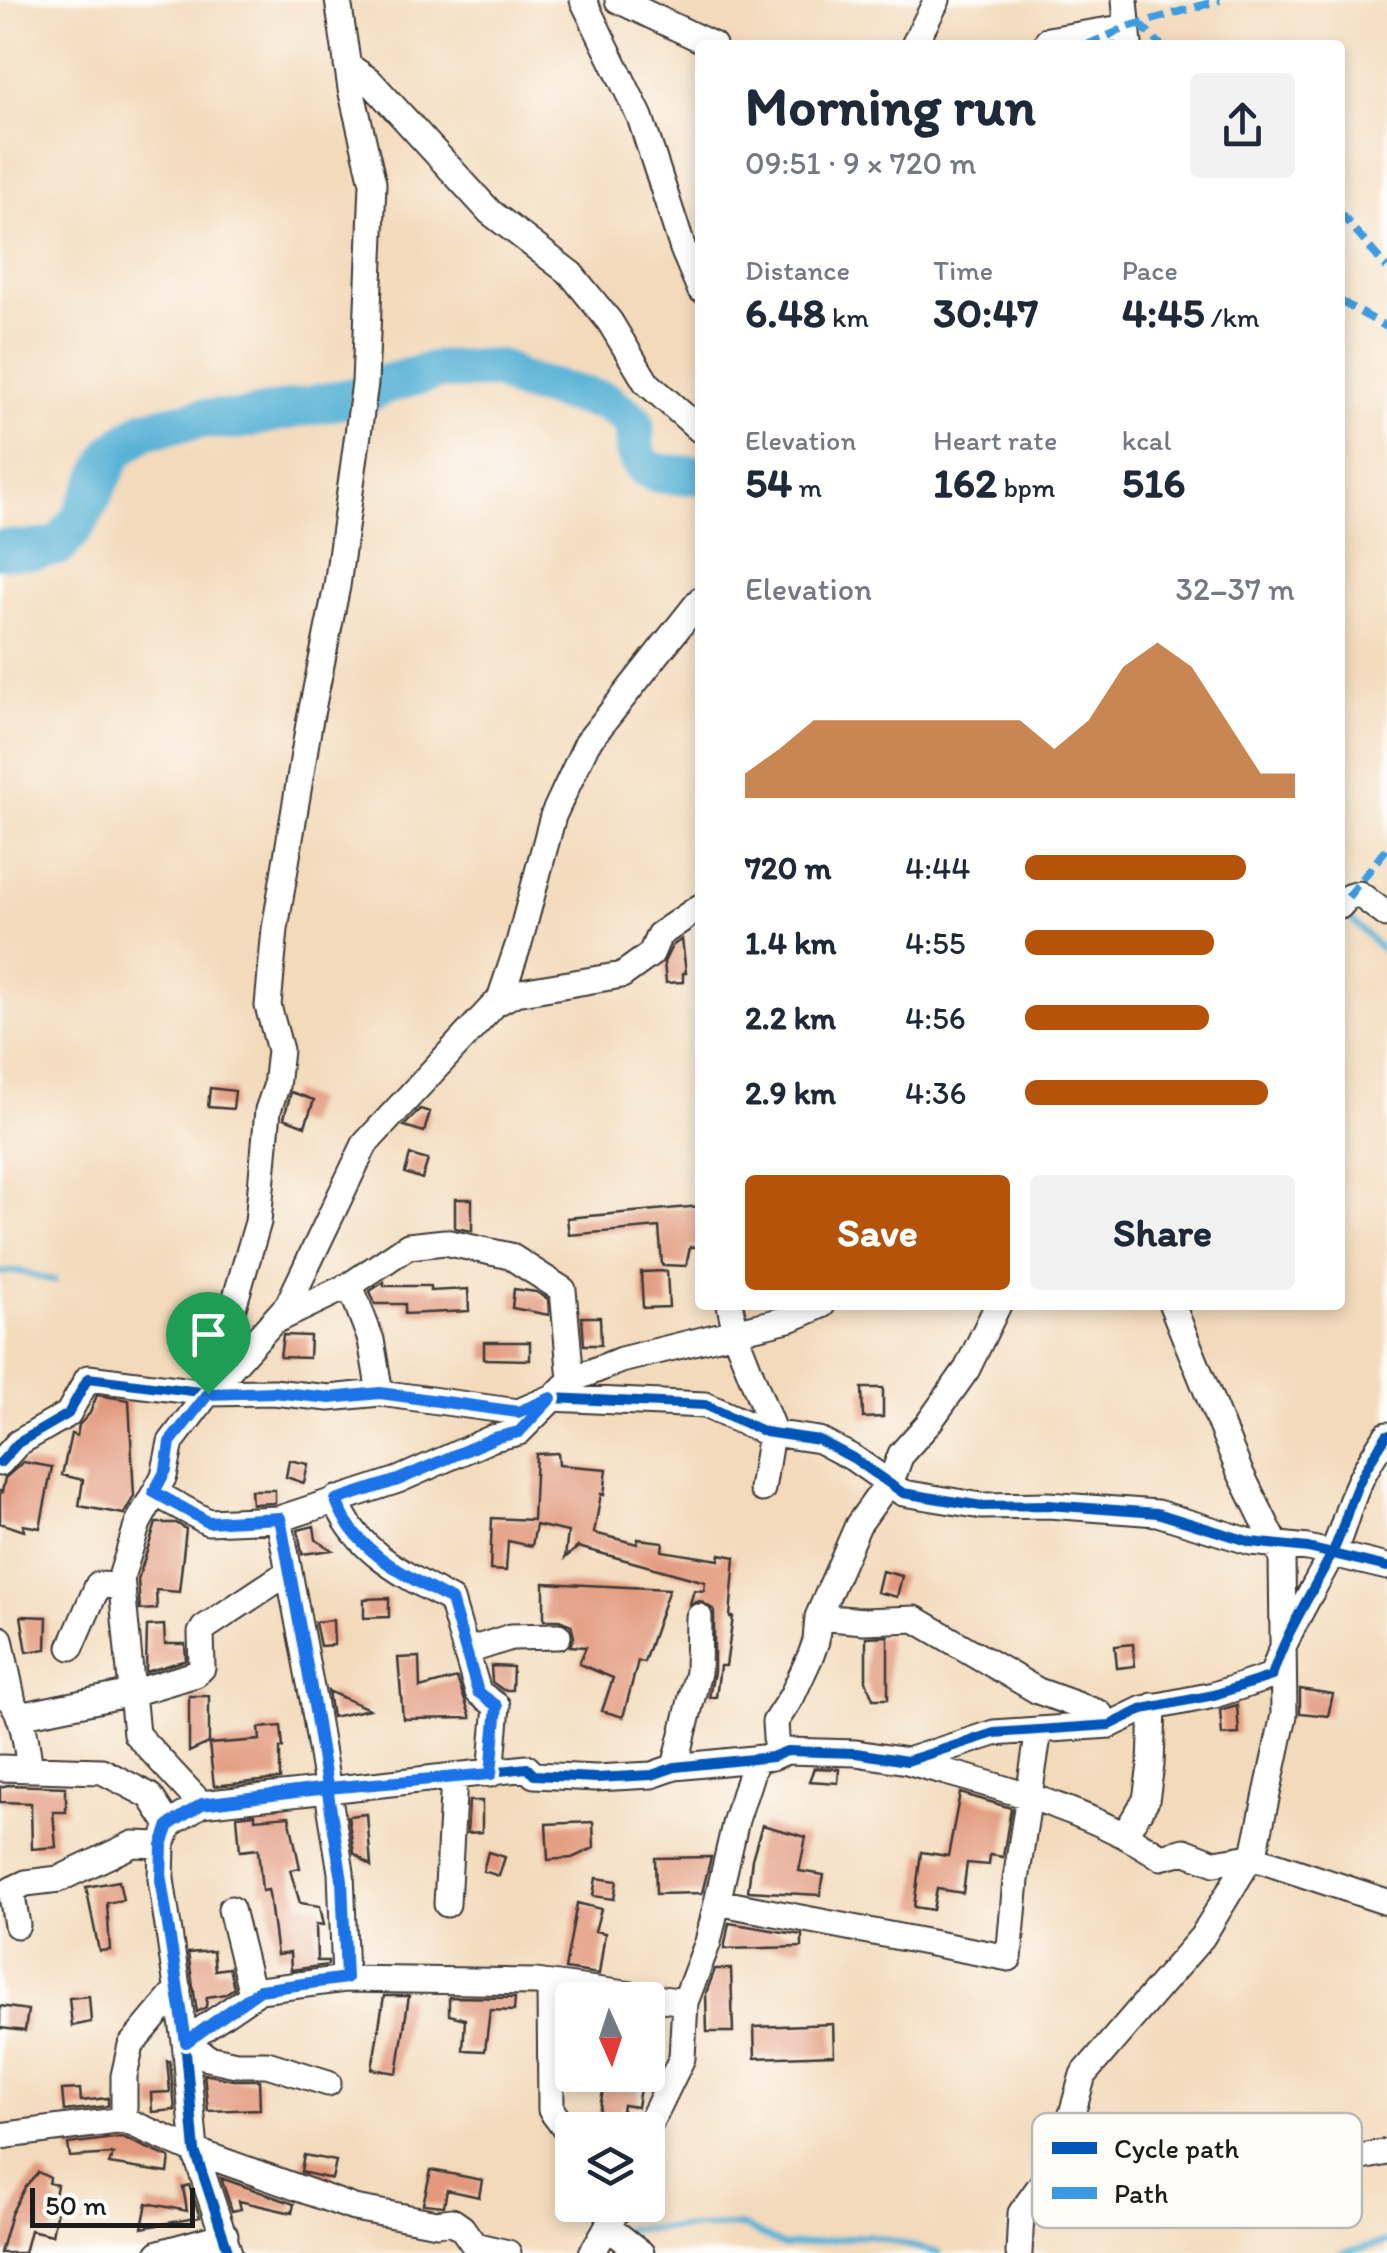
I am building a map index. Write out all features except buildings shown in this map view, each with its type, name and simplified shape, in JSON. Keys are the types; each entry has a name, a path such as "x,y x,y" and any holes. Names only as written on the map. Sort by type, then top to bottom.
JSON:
{"street":[{"path":"208,1394 258,1222 268,1110 276,1087 280,1050 268,1006 275,929 306,742 338,586 364,383 373,182 338,0"},
{"path":"583,0 640,117 695,277"},
{"path":"618,0 702,40"},
{"path":"917,40 937,0"},
{"path":"1048,40 1128,36 1125,0"},
{"path":"348,64 370,80 490,212 570,274 610,322 646,382 695,426"},
{"path":"500,999 553,816 587,743 695,606"},
{"path":"1345,900 1359,894 1387,915"},
{"path":"202,1804 136,1734 120,1577 138,1523 166,1470 170,1442 288,1305 365,1144 500,999 514,993 622,975 651,954 659,935 695,910"},
{"path":"274,1321 350,1285 408,1246 445,1242 510,1256 563,1290 571,1380"},
{"path":"350,1285 370,1340 380,1393"},
{"path":"731,1310 771,1432 762,1488"},
{"path":"154,1492 208,1522 280,1518 398,1480 494,1438 519,1432 571,1380 621,1360 792,1318 810,1310"},
{"path":"656,2112 682,2058 685,2002 708,1942 736,1820 766,1756 775,1722 811,1655 818,1617 858,1525 888,1482 901,1454 967,1370 996,1310"},
{"path":"1073,2113 1084,2075 1202,1936 1251,1857 1272,1782 1284,1715 1282,1557 1239,1470 1174,1310"},
{"path":"0,1463 18,1442 68,1414 88,1378 208,1394 273,1392 330,1398 380,1393 518,1412 551,1398 704,1406 771,1432 819,1440 854,1458 902,1493 982,1506 1048,1505 1157,1513 1251,1542 1331,1554 1387,1568"},
{"path":"907,1761 990,1734 1110,1726 1153,1706 1214,1696 1272,1676 1285,1640 1297,1624 1331,1554 1354,1493 1387,1435"},
{"path":"336,1500 351,1532 374,1554 451,1600 478,1692 497,1706 491,1774"},
{"path":"280,1518 342,1880 346,1978"},
{"path":"11,1704 132,1693 196,1674 202,1668 204,1628 287,1573"},
{"path":"71,1646 98,1585 122,1586"},
{"path":"675,1767 698,1672 700,1616"},
{"path":"818,1617 864,1621 915,1619 1038,1692 1099,1713 1110,1726"},
{"path":"468,1652 511,1637 558,1636"},
{"path":"0,1639 11,1704 30,1767"},
{"path":"1124,1835 1146,1800 1153,1706"},
{"path":"717,1902 1009,1958 1038,1730"},
{"path":"17,1926 11,1890 26,1883 59,1879 133,1844 166,1835 202,1804 526,1768 534,1774 596,1778 652,1775 710,1761 816,1750 907,1761 1028,1796 1124,1835 1161,1857 1184,1852 1215,1863 1251,1857 1387,1902"},
{"path":"155,1756 166,1835 161,1880 186,2042 195,2151 227,2244 159,2253"},
{"path":"0,1768 102,1771 150,1796 166,1835"},
{"path":"447,1904 454,1777"},
{"path":"230,1909 252,1994"},
{"path":"186,2042 252,1994 268,1988 346,1978 536,1982 685,2002"},
{"path":"550,1986 550,2110 555,2116"},
{"path":"124,2120 124,2076 131,2046 178,1989"},
{"path":"186,2042 208,2058 236,2064 267,2064 328,2084"},
{"path":"0,2136 124,2120 195,2151 354,2208 437,2224 452,2221 474,2244 508,2253"},
{"path":"1362,2157 1387,2152"},
{"path":"1019,2253 1022,2213 1032,2199"},
{"path":"592,2253 611,2222"},
{"path":"618,2222 640,2253"}],"waterway":[{"path":"0,549 59,546 79,521 115,451 146,429 201,419 238,420 363,395 386,384 438,370 500,369 519,381 607,402 634,422 636,454 647,468 663,474 695,475"},
{"path":"1346,909 1350,918 1387,955"},
{"path":"0,1272 18,1271 55,1281"},
{"path":"625,2229 743,2226 784,2246 867,2235 939,2253"},
{"path":"1341,2253 1387,2242"}],"marked path":[{"path":"1098,40 1128,27 1220,0"},
{"path":"1139,23 1156,40"},
{"path":"1345,219 1387,268"},
{"path":"1345,304 1387,327"},
{"path":"1348,897 1387,848"}],"cycle path":[{"path":"0,1463 18,1443 68,1414 88,1378 208,1393 273,1392 329,1398 380,1393 518,1412 551,1398 705,1405 765,1432 819,1440 903,1493 982,1506 1048,1505 1157,1513 1251,1542 1308,1548 1387,1567"},
{"path":"229,2253 195,2151 185,2041 161,1879 162,1845 169,1825 201,1804 527,1768 534,1775 652,1775 675,1767 772,1757 787,1751 856,1753 907,1761 994,1733 1110,1725 1143,1709 1214,1695 1272,1676 1292,1628 1337,1543 1360,1481 1387,1435"}],"route":[{"path":"208,1394 170,1442 166,1470 154,1492 208,1522 280,1518 287,1573 313,1699 327,1788 342,1880 346,1978 260,1990 186,2042 161,1880 162,1845 169,1825 202,1804 327,1788 491,1774 497,1706 478,1692 451,1600 374,1554 351,1532 336,1500 398,1480 494,1438 519,1432 551,1398 518,1412 380,1393 330,1398 273,1392 208,1394"}]}
